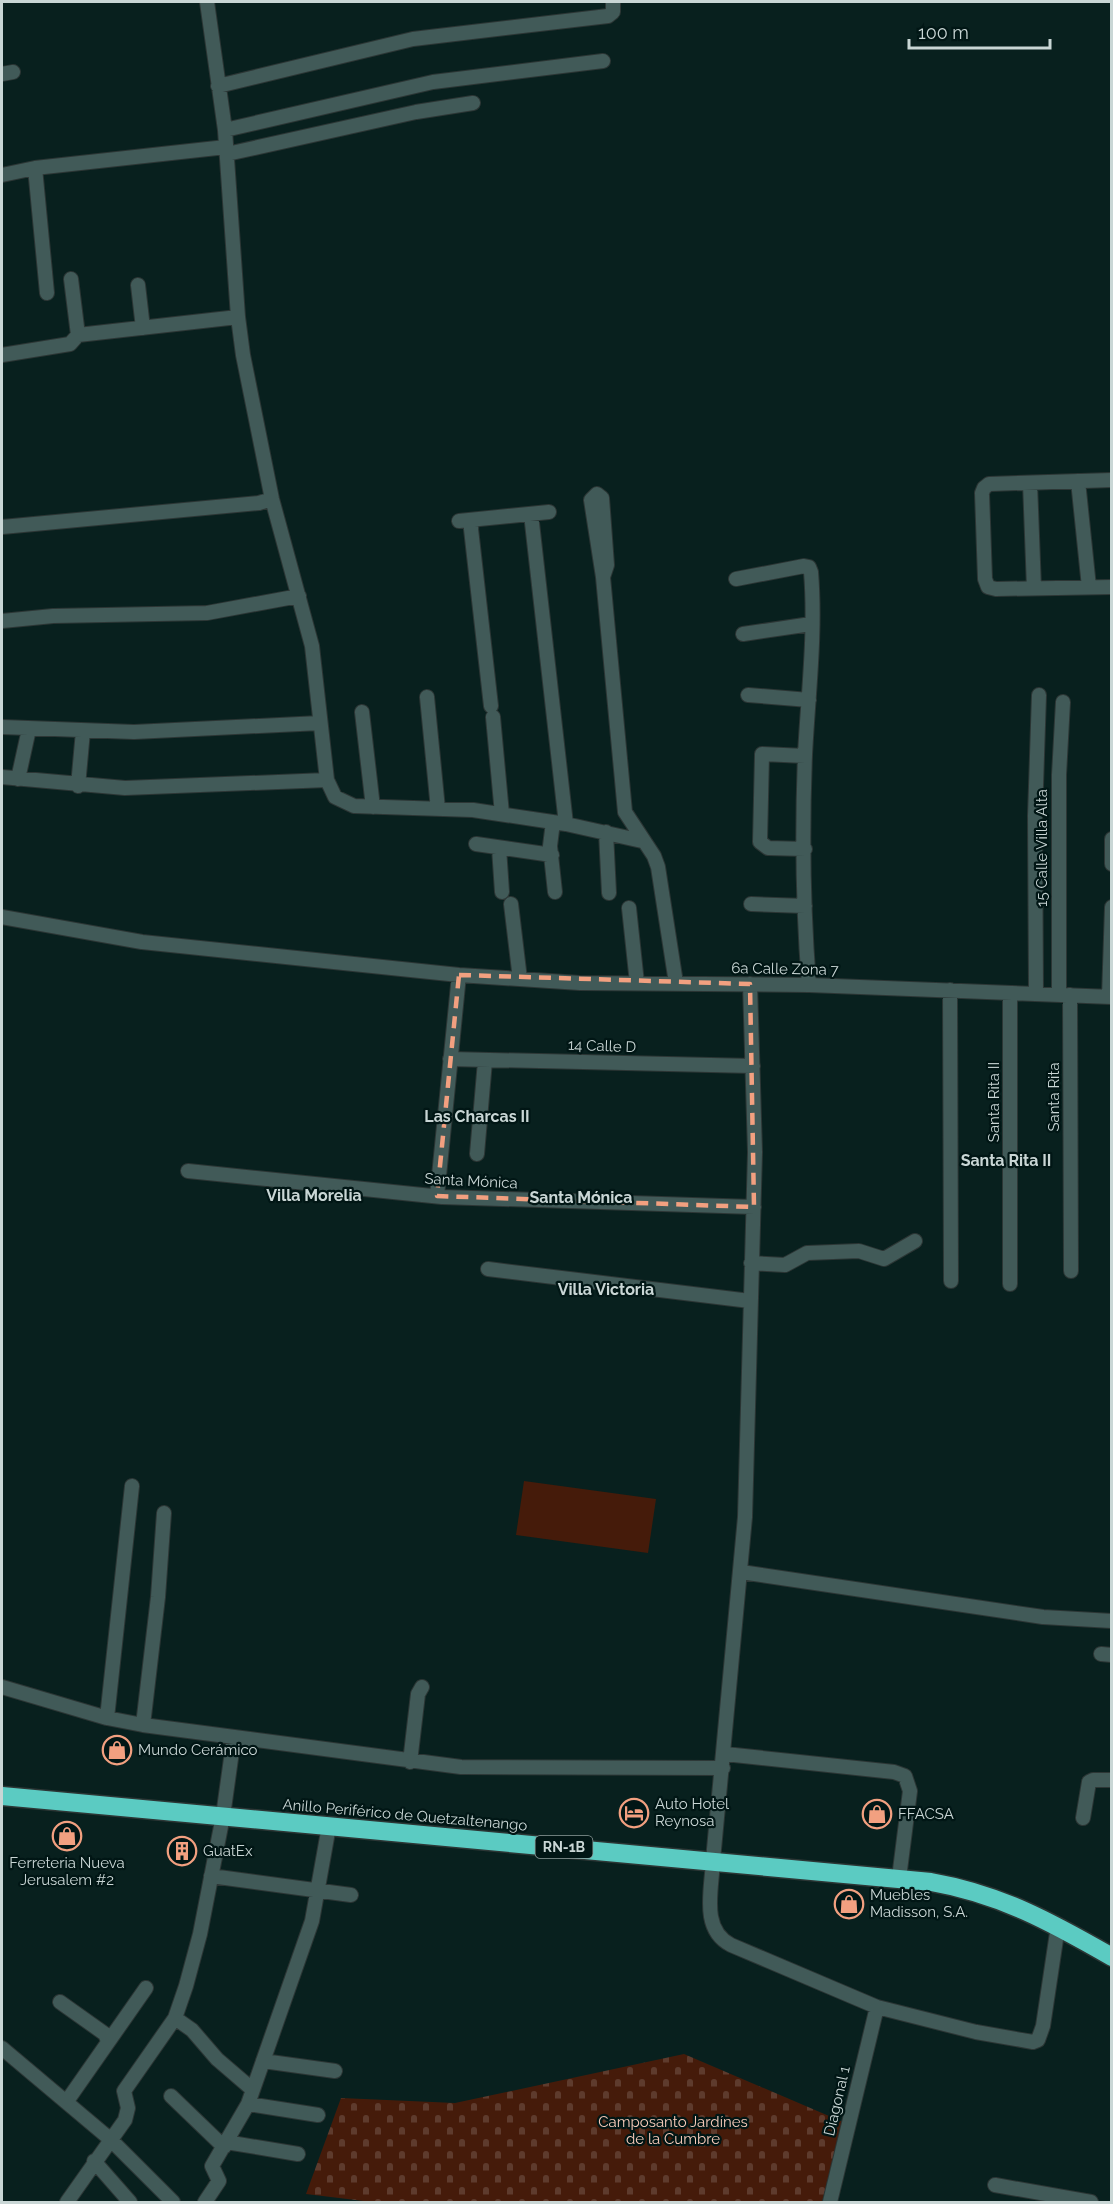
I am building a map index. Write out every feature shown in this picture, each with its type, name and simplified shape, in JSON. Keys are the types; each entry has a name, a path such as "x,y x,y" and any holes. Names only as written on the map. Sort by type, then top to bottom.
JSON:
{"highway":[{"name":"Anillo Periférico de Quetzaltenango","path":"2,1796 899,1878 975,1891 1014,1904 1112,1957"}],"street":[{"path":"208,2 225,130 238,317 272,500 299,596 315,665 327,780 332,793 341,802 354,806 502,814 606,832 642,841"},
{"path":"218,86 413,39 608,16 613,12 613,2"},
{"path":"225,130 433,82 603,60"},
{"path":"2,175 35,168 227,151 416,112 473,103"},
{"path":"35,168 47,293"},
{"path":"71,279 78,335"},
{"path":"138,285 144,328"},
{"path":"2,355 70,344 78,335 238,317"},
{"path":"1112,480 991,484 984,488 984,558 986,582 990,589 1112,587"},
{"path":"1078,481 1089,587"},
{"path":"1030,483 1034,588"},
{"path":"603,577 607,565 603,509 602,498 597,494 591,500 603,577 625,812 654,856 658,867 676,983"},
{"path":"2,527 272,500"},
{"path":"502,814 471,530 466,520 549,512"},
{"path":"531,514 559,823 552,855 555,892"},
{"path":"736,579 809,567 812,581 805,756 805,906 809,985"},
{"path":"2,621 88,615 207,613 299,596"},
{"path":"743,634 811,624"},
{"path":"748,695 809,700"},
{"path":"1036,994 1035,816 1040,695"},
{"path":"426,697 438,809"},
{"name":"15 Calle Villa Alta","path":"1063,702 1059,796 1064,995"},
{"path":"362,712 373,807"},
{"path":"2,727 83,731 186,730 321,723"},
{"path":"18,779 29,729"},
{"path":"78,786 83,731"},
{"path":"805,756 762,754 760,842 768,848 805,849"},
{"path":"2,777 78,786 138,788 327,780"},
{"path":"606,832 609,893"},
{"path":"1112,839 1112,864"},
{"path":"476,844 552,855"},
{"path":"499,848 502,892"},
{"path":"511,904 520,979"},
{"path":"751,904 805,906"},
{"path":"1110,997 1112,907"},
{"path":"629,908 637,983"},
{"name":"6a Calle Zona 7","path":"2,917 142,942 459,975 637,983 809,985 1110,997"},
{"path":"437,1196 459,975"},
{"path":"750,984 755,1152 747,1467 741,1572 713,1860 712,1924 724,1942 877,2007 976,2032 1036,2041 1043,2026 1058,1926"},
{"path":"950,990 951,1281"},
{"name":"Santa Rita II","path":"1010,993 1010,1284"},
{"name":"Santa Rita","path":"1064,995 1071,1271"},
{"name":"14 Calle D","path":"450,1059 753,1066"},
{"path":"477,1154 485,1061"},
{"name":"Santa Mónica","path":"188,1171 437,1196 754,1208"},
{"path":"751,1263 785,1265 807,1253 849,1251 862,1251 874,1258 884,1259 915,1241"},
{"path":"488,1269 750,1301"},
{"path":"107,1718 132,1486"},
{"path":"143,1725 158,1597 164,1513"},
{"path":"741,1572 1043,1617 1112,1621"},
{"path":"2,1687 107,1718 143,1725 410,1762 488,1768 723,1768"},
{"path":"410,1762 418,1694 422,1687"},
{"path":"67,2202 127,2115 128,2108 124,2091 175,2018 196,1951 223,1816 234,1737"},
{"path":"725,1754 894,1772 905,1776 910,1791 899,1878"},
{"path":"1083,1818 1089,1782 1112,1780"},
{"path":"206,2202 218,2184 212,2166 250,2097 312,1921 320,1891 329,1826"},
{"path":"211,1876 351,1895"},
{"path":"67,2101 146,1988"},
{"path":"60,2002 105,2034 108,2041"},
{"name":"Diagonal 1","path":"830,2202 877,2007"},
{"path":"175,2018 192,2030 250,2097 318,2115"},
{"path":"2,2069 5,2052 67,2101 110,2139 173,2202"},
{"path":"263,2061 335,2071"},
{"path":"171,2096 225,2144 298,2154"},
{"path":"94,2161 130,2202"},
{"path":"995,2185 1091,2202"}],"highlighted area":[{"path":"459,975 750,984 754,1207 437,1196"}],"green space":[{"path":"524,1481 656,1499 648,1553 516,1535"},
{"name":"Camposanto Jardínes de la Cumbre","path":"684,2054 843,2122 822,2202 372,2202 306,2194 341,2098 455,2103"}],"place":[{"name":"Mundo Cerámico","path":"117,1750"},
{"name":"Auto Hotel Reynosa","path":"634,1813"},
{"name":"FFACSA","path":"877,1814"},
{"name":"Ferreteria Nueva Jerusalem #2","path":"67,1836"},
{"name":"GuatEx","path":"182,1851"},
{"name":"Muebles Madisson, S.A.","path":"849,1904"}],"district":[{"name":"Las Charcas II","path":"477,1116"},
{"name":"Santa Rita II","path":"1006,1160"},
{"name":"Villa Morelia","path":"314,1195"},
{"name":"Santa Mónica","path":"581,1197"},
{"name":"Villa Victoria","path":"606,1289"}]}
